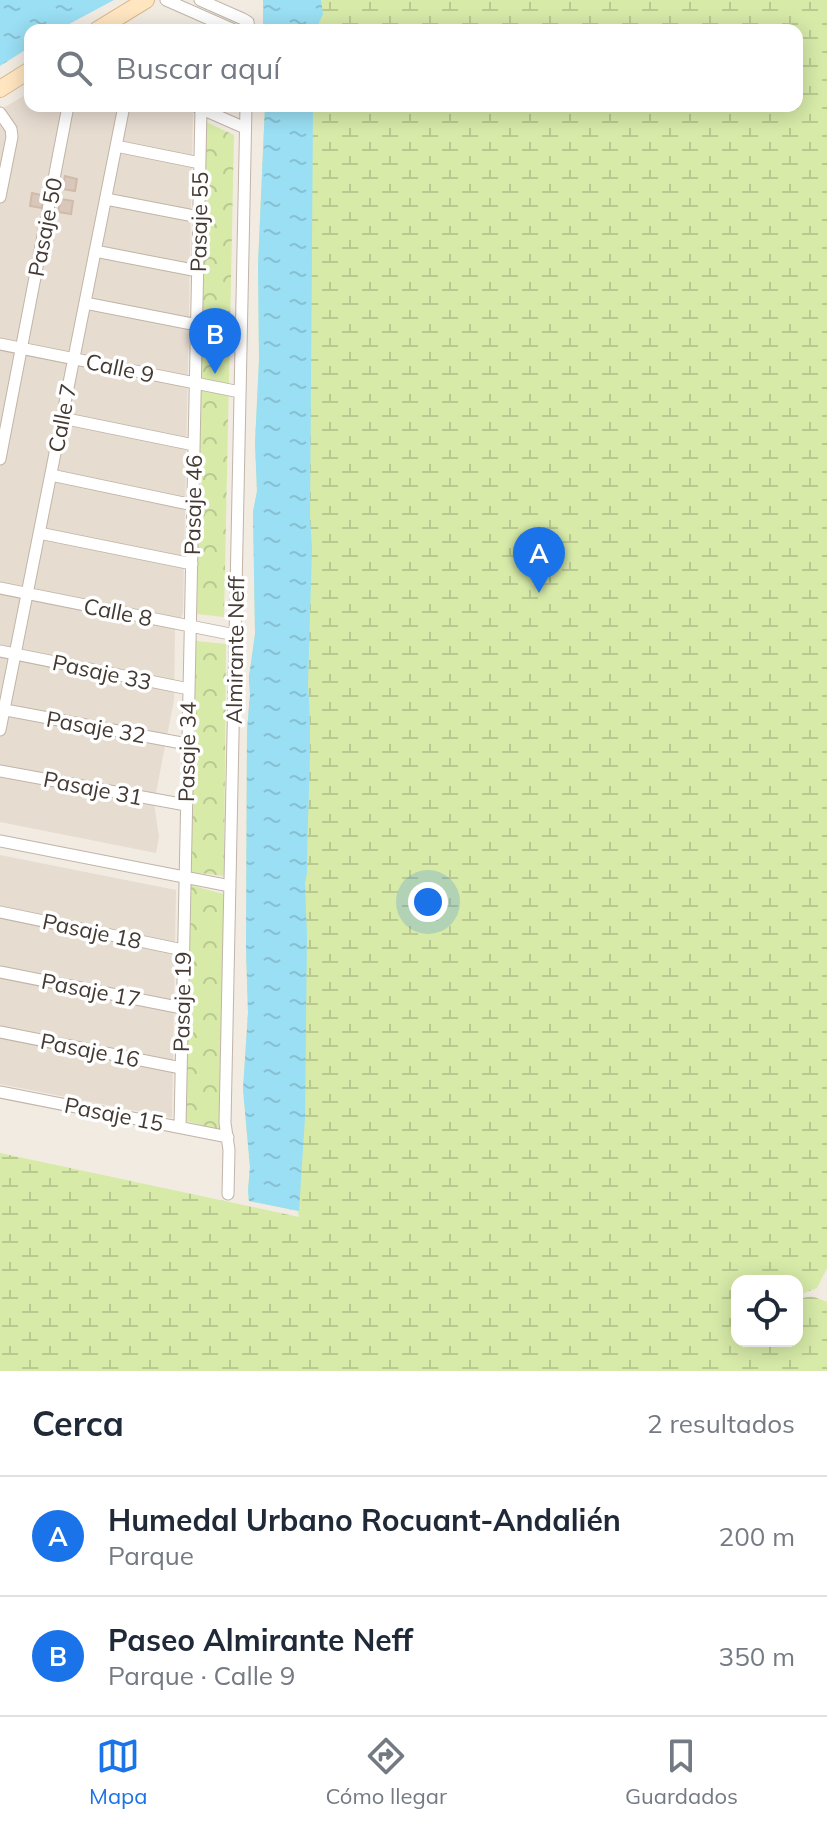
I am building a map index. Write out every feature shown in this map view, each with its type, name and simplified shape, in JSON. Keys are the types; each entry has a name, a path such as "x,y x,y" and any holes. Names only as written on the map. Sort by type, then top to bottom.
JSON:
{"street":[{"path":"110,24 146,0"},
{"path":"166,0 220,24"},
{"path":"200,0 248,24"},
{"path":"0,89 24,74"},
{"name":"Pasaje 50","path":"0,459 67,112"},
{"name":"Calle 7","path":"0,730 123,112"},
{"name":"Pasaje 55","path":"196,384 198,112"},
{"path":"209,112 245,128"},
{"name":"Almirante Neff","path":"228,1194 228,1137 225,1123 246,112"},
{"path":"0,113 11,129 12,137 0,197"},
{"path":"116,146 200,163"},
{"path":"106,199 199,217"},
{"path":"95,251 198,271"},
{"path":"85,303 197,325"},
{"name":"Calle 9","path":"0,344 240,392"},
{"name":"Pasaje 46","path":"190,626 196,384"},
{"path":"62,418 194,445"},
{"path":"51,475 193,505"},
{"path":"39,533 192,564"},
{"name":"Calle 8","path":"0,588 235,635"},
{"name":"Pasaje 34","path":"184,877 190,626"},
{"name":"Pasaje 33","path":"0,651 189,689"},
{"name":"Pasaje 32","path":"2,710 187,744"},
{"name":"Pasaje 31","path":"0,771 186,805"},
{"path":"0,841 230,886"},
{"name":"Pasaje 19","path":"180,1127 184,877"},
{"name":"Pasaje 18","path":"0,912 183,950"},
{"name":"Pasaje 17","path":"0,972 182,1008"},
{"name":"Pasaje 16","path":"0,1032 181,1068"},
{"name":"Pasaje 15","path":"0,1092 228,1137"}],"shaded area":[{"path":"24,96 24,112 193,113 183,613 175,630 174,700 154,803 159,837 156,853 0,822 0,110"},
{"path":"0,855 176,890 172,1118 0,1084"}],"green space":[{"path":"263,0 827,0 827,1268 817,1288 803,1294 803,1275 731,1275 731,1347 803,1347 803,1298 817,1298 827,1302 827,1371 0,1371 0,1153 299,1217 298,1211 249,1201 250,1167 243,1089 248,1013 247,730 249,677 255,634 253,512 257,491 258,265 265,112 803,112 803,24 263,24"},
{"path":"204,121 234,135 224,617 197,614"},
{"path":"196,641 226,644 224,876 191,872"},
{"path":"190,885 227,895 221,1130 186,1121"}],"water":[{"path":"0,0 114,0 69,24 24,24 24,51 0,66"},
{"path":"263,0 321,0 323,14 319,24 263,24"},
{"path":"265,112 313,112 310,755 305,883 305,1118 299,1211 249,1201 250,1167 243,1089 248,1013 247,730 249,677 255,634 253,512 257,491 258,265"}],"building":[{"path":"65,176 77,179 75,191 62,189"},
{"path":"32,193 45,196 42,208 30,206"},
{"path":"61,199 73,201 71,214 58,212"}],"place":[{"name":"Paseo Almirante Neff","path":"215,374"},
{"name":"Humedal Urbano Rocuant-Andalién","path":"539,593"}]}
